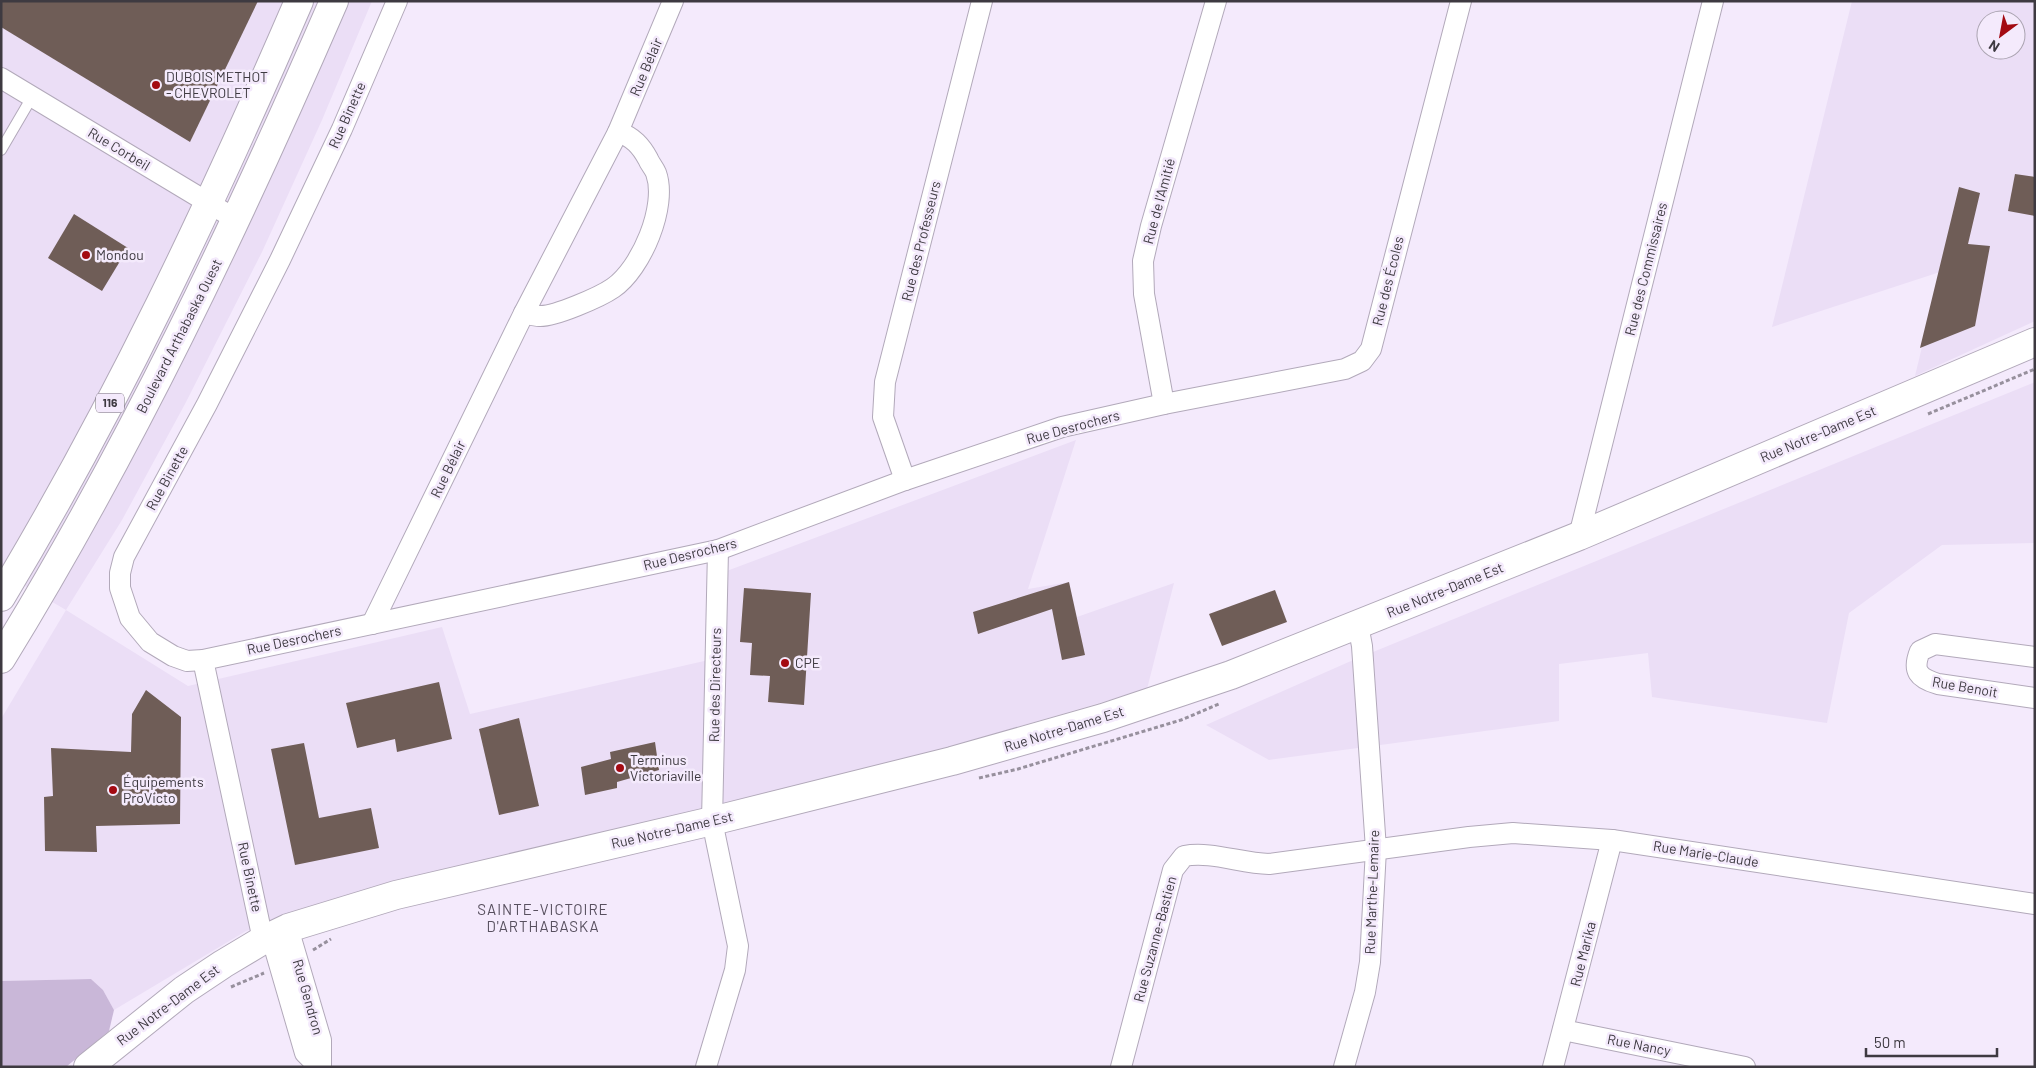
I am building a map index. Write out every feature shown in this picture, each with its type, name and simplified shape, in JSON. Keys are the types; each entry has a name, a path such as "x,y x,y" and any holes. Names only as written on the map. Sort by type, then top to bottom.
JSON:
{"street":[{"name":"116","path":"1,597 86,449 160,306 210,205 299,1"},
{"name":"Boulevard Arthabaska Ouest","path":"1,659 60,560 175,347 237,220 334,1"},
{"name":"Rue Binette","path":"274,935 203,660 187,661 150,642 130,618 120,588 120,573 124,557 207,404 280,260 342,129 397,1"},
{"name":"Rue Bélair","path":"372,624 524,313 618,132 674,1"},
{"name":"Rue des Professeurs","path":"906,480 882,417 885,382 982,1"},
{"name":"Rue de l'Amitié","path":"1164,404 1144,294 1143,261 1151,226 1216,1"},
{"name":"Rue des Écoles","path":"1164,404 1345,369 1362,361 1371,349 1460,1"},
{"name":"Rue des Commissaires","path":"1579,536 1713,1"},
{"name":"Rue Corbeil","path":"1,78 237,220"},
{"path":"524,313 540,316 549,314 582,304 614,288 632,268 645,245 655,218 658,194 656,173 642,148 628,135 618,132"},
{"name":"Rue Notre-Dame Est","path":"88,1067 184,990 223,964 274,935 322,916 396,895 712,821 952,761 1094,721 1231,675 1579,536 2035,342"},
{"name":"Rue Desrochers","path":"203,660 718,550 906,480 1062,426 1164,404"},
{"name":"Rue des Directeurs","path":"706,1067 735,970 738,946 712,821 718,550"},
{"name":"Rue Marthe-Lemaire","path":"1344,1067 1366,992 1370,962 1376,848 1362,646 1358,625"},
{"name":"Rue Benoit","path":"2035,657 1935,644 1920,651 1915,663 1918,672 1926,680 1938,684 2035,698"},
{"name":"Rue Marie-Claude","path":"1376,848 1469,836 1513,833 1612,840 2035,904"},
{"name":"Rue Marika","path":"1553,1067 1612,840"},
{"name":"Rue Suzanne-Bastien","path":"1121,1067 1173,870 1184,856 1198,854 1250,863 1269,864 1376,848"},
{"name":"Rue Gendron","path":"274,935 321,1040 320,1067"},
{"name":"Rue Nancy","path":"1563,1030 1745,1067"}],"lane":[{"path":"1,150 32,97"}],"shaded area":[{"path":"1,1 372,1 322,120 262,252 185,404 122,520 66,610 1,572"},
{"path":"1852,1 2035,1 2035,321 1915,376 1940,272 1772,327"},
{"path":"2035,382 2035,543 1942,545 1849,613 1827,723 1652,697 1648,653 1559,664 1559,721 1269,760 1206,725 1351,661"},
{"path":"1076,440 1028,589 1069,582 1077,617 1174,583 1147,689 821,785 329,902 246,931 114,1010 103,990 91,979 1,981 1,719 66,610 188,686 442,627 470,714 722,657 724,572"},
{"path":"91,979 103,990 114,1010 109,1031 66,1067 1,1067 1,981"}],"building":[{"name":"DUBOIS METHOT - CHEVROLET","path":"1,1 258,1 190,142 1,27"},
{"path":"2015,174 2035,177 2035,216 2008,211"},
{"path":"1959,187 1980,193 1968,244 1990,246 1975,326 1920,348"},
{"path":"74,214 128,248 102,291 48,258"},
{"path":"1069,582 1085,655 1062,660 1052,609 978,634 973,612"},
{"path":"744,588 811,593 804,705 768,702 770,676 750,675 752,643 740,642"},
{"path":"1275,590 1287,622 1222,646 1209,614"},
{"path":"439,682 452,739 397,752 395,739 357,748 346,703"},
{"path":"146,690 181,717 180,824 96,826 97,852 45,851 44,797 53,796 51,748 131,752 132,714"},
{"path":"519,718 539,806 499,815 479,729"},
{"name":"Terminus Victoriaville","path":"655,742 659,770 617,782 617,788 585,795 581,767 611,759 610,752"},
{"path":"304,743 319,818 371,808 379,848 295,865 271,749"}],"place":[{"name":"DUBOIS METHOT - CHEVROLET","path":"156,85"},
{"name":"Mondou","path":"86,255"},
{"name":"CPE","path":"785,663"},
{"name":"Terminus Victoriaville","path":"620,768"},
{"name":"Équipements ProVicto","path":"113,790"}],"district":[{"name":"SAINTE-VICTOIRE D'ARTHABASKA","path":"543,918"}]}
